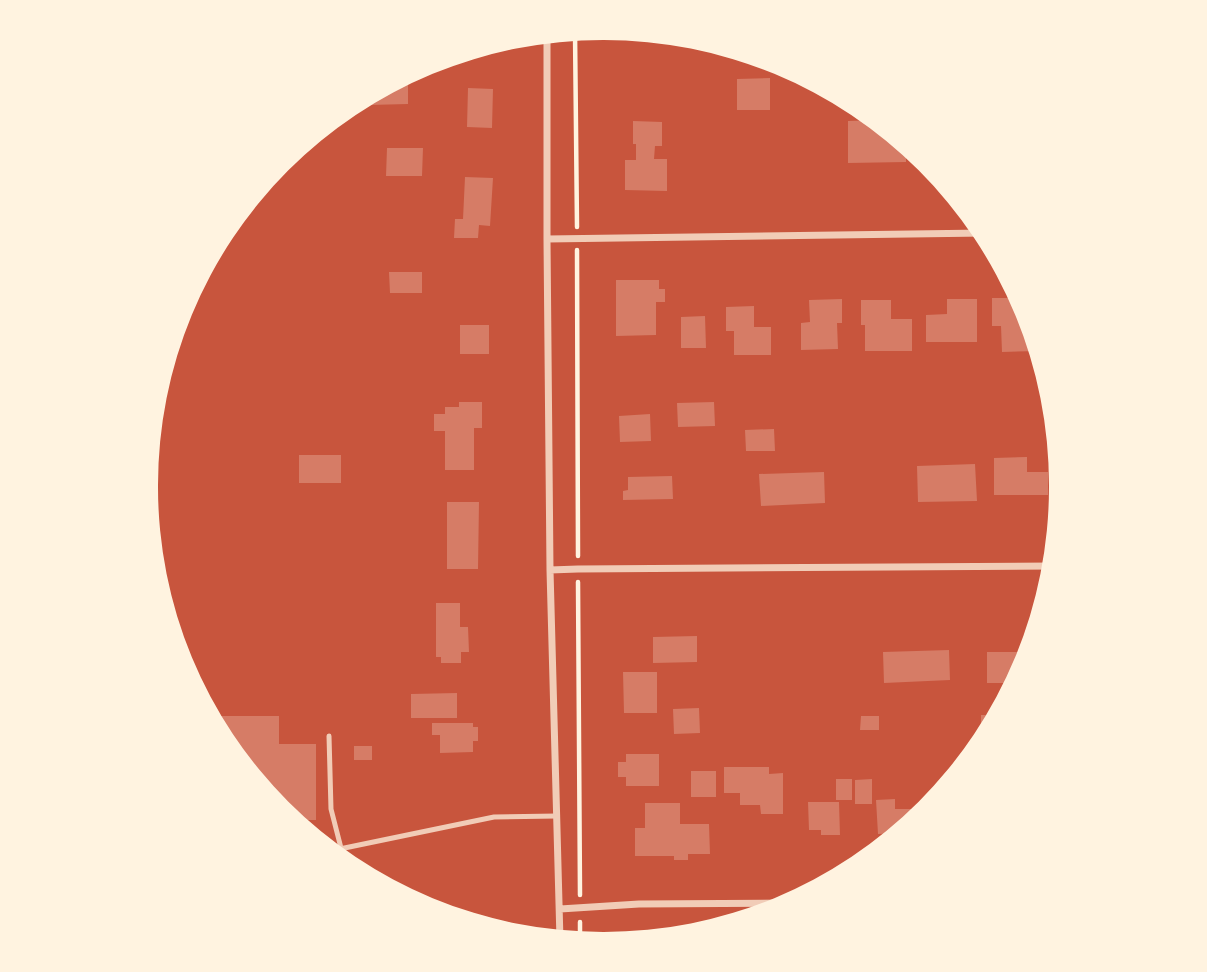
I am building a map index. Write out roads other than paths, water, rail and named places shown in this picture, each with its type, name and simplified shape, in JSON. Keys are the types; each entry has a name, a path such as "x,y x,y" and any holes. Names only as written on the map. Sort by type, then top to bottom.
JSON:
{"street":[{"path":"547,44 550,570 560,930"},
{"path":"547,239 970,233"},
{"path":"550,570 1042,566"},
{"path":"560,909 639,904 760,903"}],"lane":[{"path":"329,736 331,809 340,846"},
{"path":"344,848 494,817 557,816"}]}
